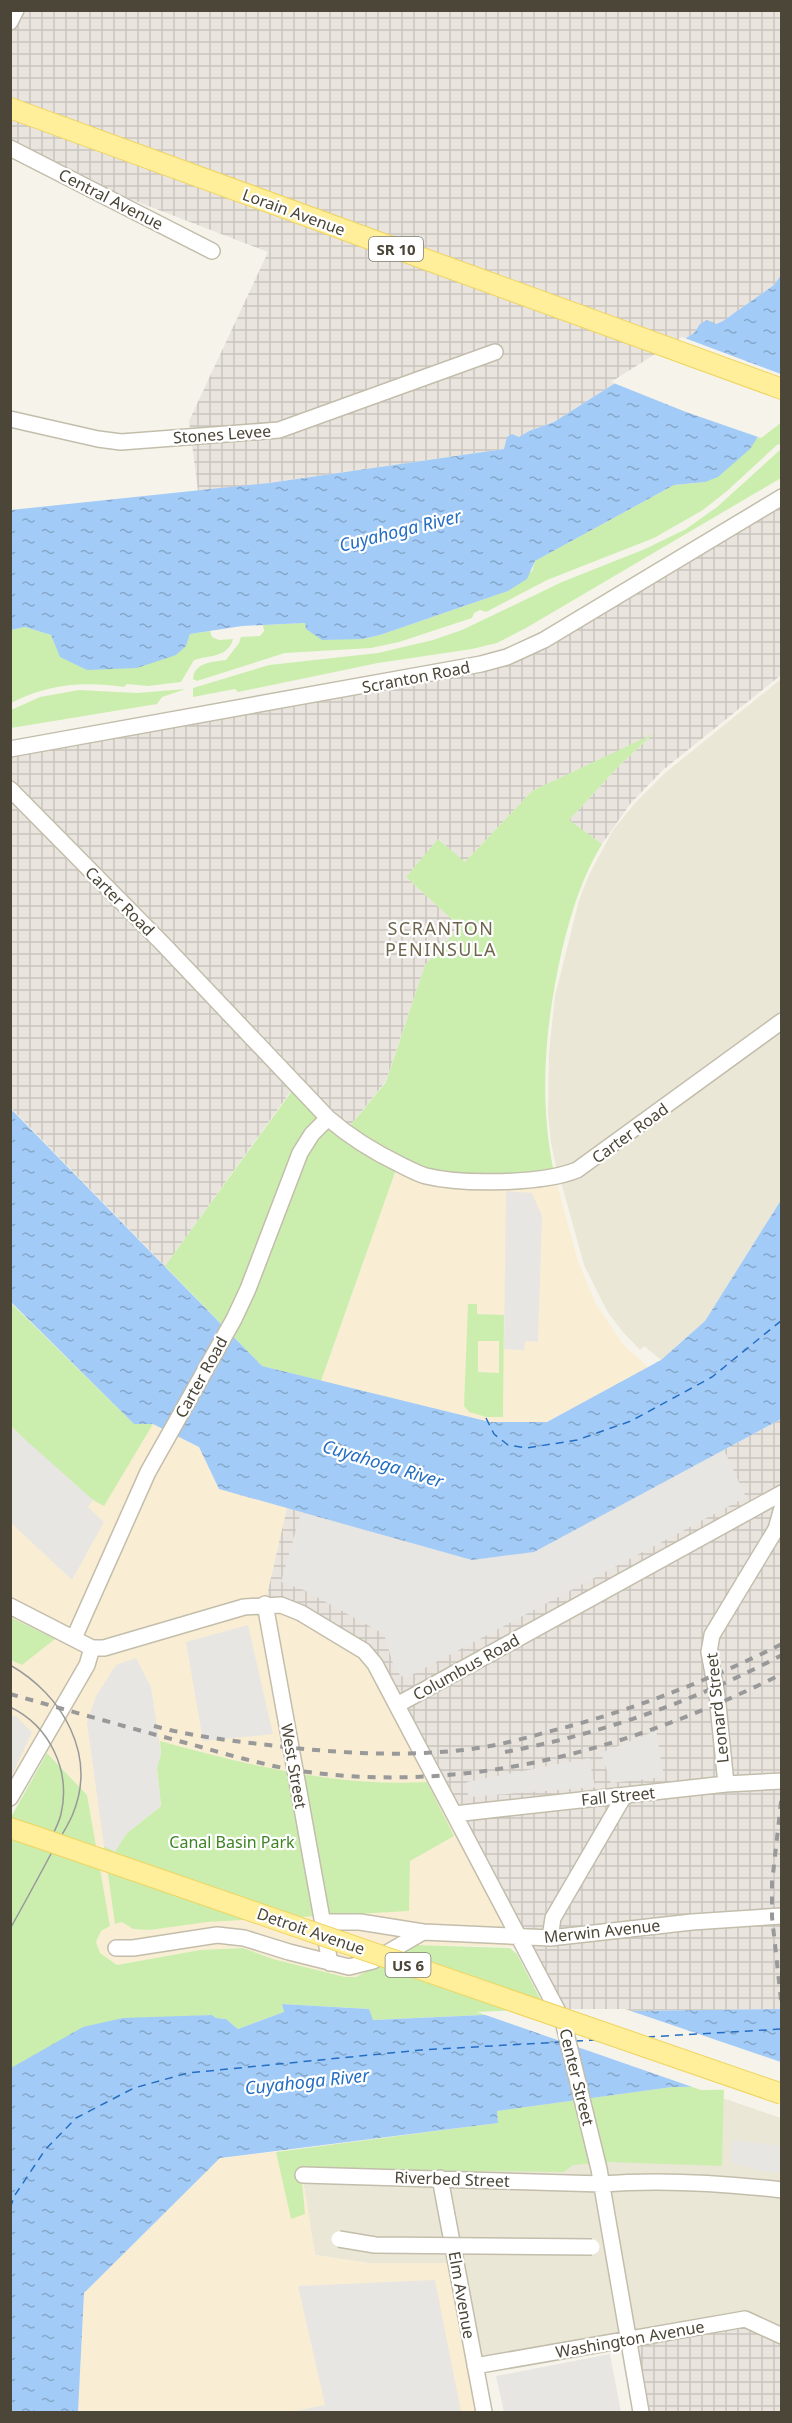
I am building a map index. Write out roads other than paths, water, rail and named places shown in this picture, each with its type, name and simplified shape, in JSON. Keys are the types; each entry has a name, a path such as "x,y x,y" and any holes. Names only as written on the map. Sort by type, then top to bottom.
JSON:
{"main road":[{"name":"Lorain Avenue","path":"10,108 782,389"},
{"name":"Detroit Avenue","path":"10,1828 782,2094"}],"street":[{"path":"10,22 16,10"},
{"name":"Central Avenue","path":"10,148 212,251"},
{"name":"Stones Levee","path":"10,418 98,439 121,442 279,430 495,351"},
{"name":"Scranton Road","path":"10,749 376,684 507,657 554,634 782,497"},
{"name":"Carter Road","path":"10,789 163,944 328,1118 375,1153 425,1176 445,1179 515,1181 563,1175 592,1161 782,1021"},
{"name":"Carter Road","path":"74,1638 148,1472 234,1319 248,1289 300,1154 312,1134 328,1118"},
{"name":"Columbus Road","path":"92,1648 105,1648 244,1607 265,1604 281,1605 301,1613 364,1651 375,1664 397,1705 782,1493"},
{"name":"Leonard Street","path":"726,1784 715,1680 709,1652 712,1635 776,1529 782,1508"},
{"name":"West Street","path":"265,1604 330,1963"},
{"path":"10,1606 92,1648 87,1665 10,1797"},
{"name":"Center Street","path":"397,1705 563,2021 601,2176 641,2412"},
{"name":"Fall Street","path":"454,1814 726,1784 782,1781"},
{"path":"550,1938 553,1918 624,1796"},
{"name":"Merwin Avenue","path":"322,1922 360,1922 423,1932 550,1938 692,1922 782,1917"},
{"path":"116,1948 134,1948 217,1935 244,1938 330,1963 349,1966 373,1960 423,1932"},
{"name":"Riverbed Street","path":"303,2175 440,2178 601,2176"},
{"path":"601,2176 643,2181 732,2184 782,2190"},
{"name":"Elm Avenue","path":"440,2178 483,2412"},
{"path":"339,2240 375,2245 592,2247"},
{"name":"Washington Avenue","path":"475,2366 746,2319 782,2336"}],"water":[{"name":"Cuyahoga River","path":"781,275 781,418 759,435 750,449 718,477 705,482 674,485 535,561 527,579 508,591 363,639 322,640 306,629 305,623 242,626 190,634 186,646 176,655 137,668 87,670 60,657 51,635 25,627 11,630 11,510 269,483 504,449 507,437 512,434 519,437 554,422 694,333 700,324 707,320 716,324 723,321 774,285"},
{"name":"Cuyahoga River","path":"10,1108 262,1366 490,1422 547,1422 661,1360 705,1321 781,1200 781,1419 534,1552 472,1560 219,1489 199,1447 153,1424 134,1424 11,1302"},
{"name":"Cuyahoga River","path":"282,2004 369,2009 373,2020 547,2012 781,2009 781,2086 672,2087 497,2111 498,2123 220,2158 84,2293 78,2412 11,2412 11,2068 83,2027 123,2018 212,2015 226,2019 238,2029 284,2012"}],"tram line":[{"path":"10,1665 46,1693 60,1710 71,1729 78,1750 81,1771 79,1794 72,1816 10,1929"},
{"path":"10,1707 24,1715 36,1726 46,1738 60,1766 63,1798 60,1817 50,1840"}],"railway":[{"path":"154,1726 215,1738 323,1751 392,1754 474,1749 526,1738 638,1705 725,1671 782,1644"},
{"path":"505,1752 577,1736 647,1714 716,1687 782,1655"},
{"path":"10,1694 286,1769 363,1777 426,1777 487,1771 548,1760 608,1744 725,1701 782,1674"},
{"path":"781,2000 772,1917 772,1883 782,1793"}],"district":[{"name":"SCRANTON PENINSULA","path":"441,938"}],"park label":[{"name":"Canal Basin Park","path":"232,1842"}]}
